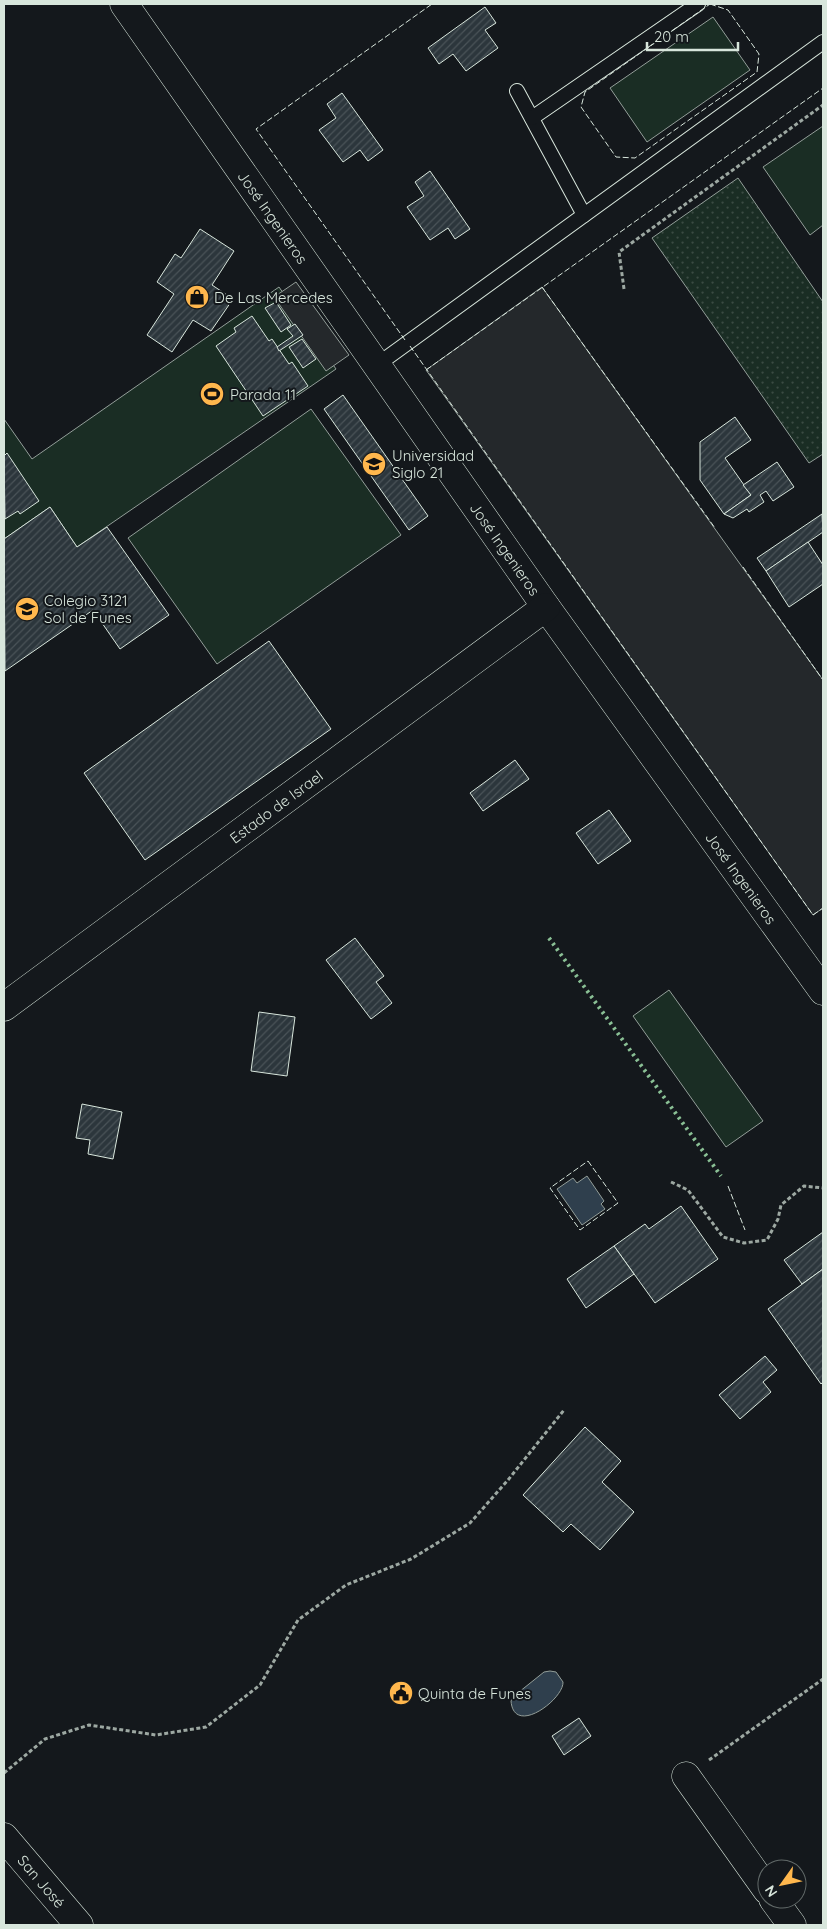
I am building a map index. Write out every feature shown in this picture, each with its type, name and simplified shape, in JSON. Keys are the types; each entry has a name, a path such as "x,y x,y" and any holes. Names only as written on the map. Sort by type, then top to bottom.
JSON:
{"street":[{"name":"José Ingenieros","path":"124,4 546,607 814,960 823,991"},
{"name":"Estado de Israel","path":"4,1007 546,607"},
{"path":"686,1776 757,1876"},
{"name":"San José","path":"4,1838 78,1925"},
{"path":"780,1909 792,1925"}],"lane":[{"path":"532,118 698,4"},
{"path":"377,365 823,42"},
{"path":"517,91 584,215"}],"path":[{"path":"624,289 619,252 823,105"},
{"path":"671,1182 688,1190 722,1237 744,1243 767,1240 778,1219 781,1205 804,1186 823,1188"},
{"path":"4,1773 45,1739 89,1726 156,1735 206,1727 260,1685 298,1620 346,1585 411,1559 470,1523 508,1480 564,1410"},
{"path":"686,1776 823,1679"}],"green space":[{"path":"713,17 750,70 647,142 610,88"},
{"path":"823,126 823,225 810,235 763,167"},
{"path":"738,178 823,302 823,454 809,463 652,238"},
{"name":"Parada 11","path":"279,287 336,369 77,547 50,507 4,539 4,419 32,459"},
{"path":"311,409 401,535 217,664 128,538"},
{"path":"669,990 763,1121 726,1147 633,1016"}],"shaded area":[{"path":"296,282 349,355 326,371 274,297"},
{"path":"542,287 823,680 823,908 813,915 426,370"}],"water":[{"path":"587,1176 604,1201 601,1204 605,1209 582,1225 557,1189 573,1178 577,1183"},
{"path":"544,1672 556,1672 563,1682 556,1697 548,1705 529,1715 521,1716 514,1711 511,1701 514,1696"}],"building":[{"path":"485,7 496,23 485,30 498,48 466,71 453,54 439,64 428,48"},
{"path":"342,93 383,150 368,161 360,150 343,162 319,130 336,118 327,104"},
{"path":"430,171 470,229 455,239 448,228 430,240 407,207 424,196 415,182"},
{"path":"200,229 234,251 212,285 233,299 211,331 193,320 172,352 147,335 174,294 157,282 175,254 181,258"},
{"path":"276,302 291,325 281,332 265,308"},
{"path":"252,316 269,341 272,339 289,364 292,362 308,386 263,416 216,346 236,332 234,328"},
{"path":"295,324 303,335 279,351 277,347 293,336 287,329"},
{"path":"302,339 316,359 303,368 289,347"},
{"path":"343,395 428,516 409,530 324,409"},
{"path":"735,417 751,440 725,458 751,495 724,514 700,480 700,442"},
{"path":"7,453 39,501 20,514 18,511 5,519 4,456"},
{"path":"777,462 794,487 773,501 766,491 760,495 764,502 749,512 747,509 733,518 724,514 751,495 743,485"},
{"path":"50,507 77,547 107,527 169,615 120,649 93,610 5,671 4,539"},
{"path":"822,514 823,532 766,571 757,558"},
{"path":"808,542 823,565 823,584 789,607 766,571"},
{"path":"269,641 331,729 145,860 84,773"},
{"path":"515,760 529,779 483,811 470,793"},
{"path":"609,810 631,841 598,864 576,833"},
{"path":"355,938 384,976 376,982 392,1003 371,1019 326,960"},
{"path":"259,1012 295,1017 287,1076 251,1071"},
{"path":"82,1104 122,1112 113,1159 88,1154 90,1140 76,1138"},
{"path":"681,1206 718,1259 655,1303 614,1246 645,1224 649,1229"},
{"path":"823,1232 823,1269 802,1284 784,1260"},
{"path":"614,1246 634,1274 586,1308 567,1279"},
{"path":"823,1269 823,1382 821,1384 768,1309"},
{"path":"765,1356 777,1370 763,1382 771,1392 740,1419 719,1395"},
{"path":"585,1427 621,1461 602,1482 634,1512 600,1550 571,1524 563,1532 523,1495"},
{"path":"579,1718 591,1736 564,1755 552,1736"}],"hedge":[{"path":"549,938 721,1176"}],"fence":[{"path":"405,340 256,129 432,4"},
{"path":"710,4 728,10 759,54 757,72 635,158 616,157 581,107 585,92 710,4"},
{"path":"426,370 823,88"},
{"path":"542,287 715,528"},
{"path":"410,346 813,915 823,908"},
{"path":"743,567 823,680"},
{"path":"588,1161 618,1203 580,1230 550,1188 588,1161"},
{"path":"728,1186 745,1230"}],"place":[{"name":"De Las Mercedes","path":"197,297"},
{"name":"Parada 11","path":"212,394"},
{"name":"Universidad Siglo 21","path":"374,464"},
{"name":"Colegio 3121 Sol de Funes","path":"27,609"},
{"name":"Quinta de Funes","path":"401,1693"}]}
